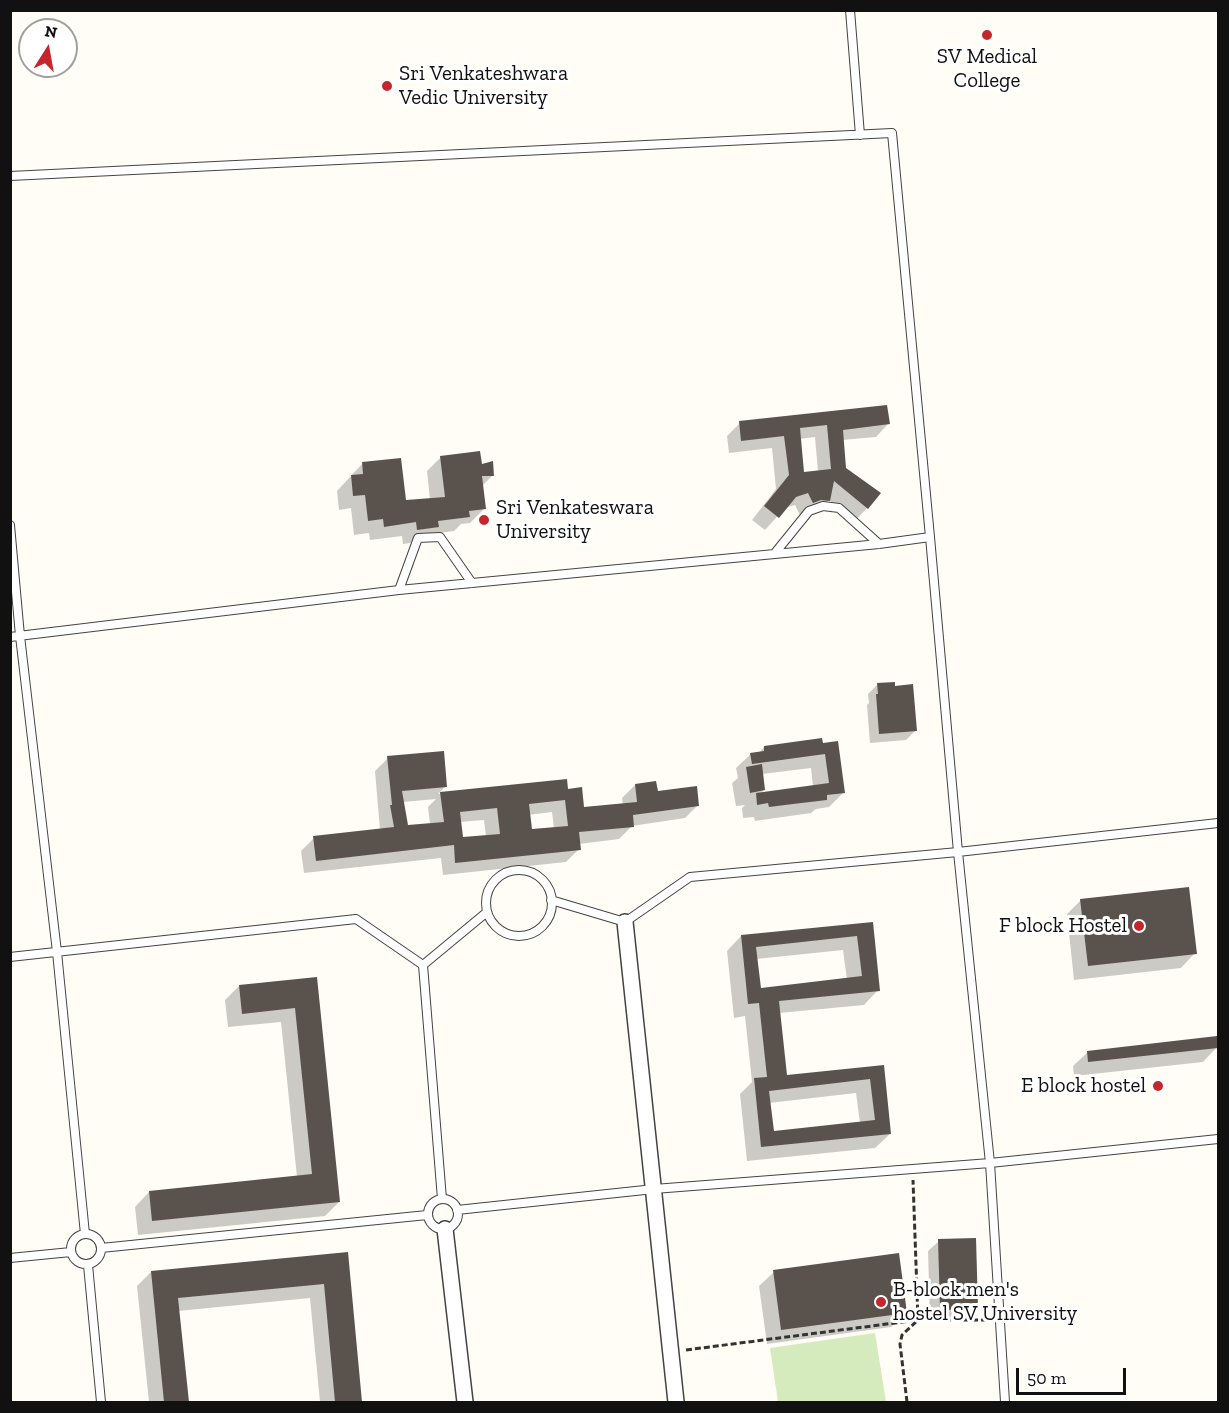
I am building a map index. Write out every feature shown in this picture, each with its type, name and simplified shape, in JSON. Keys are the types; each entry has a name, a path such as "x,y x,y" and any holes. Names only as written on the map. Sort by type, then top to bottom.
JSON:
{"street":[{"path":"625,922 676,1402"},
{"path":"446,1229 465,1402"}],"lane":[{"path":"850,10 860,135"},
{"path":"10,176 892,133 958,852 990,1163 1005,1402"},
{"path":"775,553 809,511 823,506 839,507 879,544"},
{"path":"10,525 20,636 57,952 85,1234"},
{"path":"399,590 418,538 440,537 472,583"},
{"path":"10,637 399,590 879,544 930,537"},
{"path":"551,900 625,922 690,877 958,852 1218,823"},
{"path":"512,871 523,871 542,880 551,900 551,910 547,920 530,934 520,936 499,930 487,912 488,891 502,875 512,871"},
{"path":"423,965 487,912"},
{"path":"10,957 356,919 423,965"},
{"path":"423,965 442,1199"},
{"path":"458,1210 654,1189 990,1163 1218,1139"},
{"path":"442,1199 454,1204 458,1210 456,1222 452,1227 446,1229 433,1226 427,1215 431,1204 442,1199"},
{"path":"101,1248 427,1215"},
{"path":"85,1234 97,1238 101,1248 100,1256 88,1265 78,1262 73,1258 71,1252 74,1240 85,1234"},
{"path":"10,1258 71,1252"},
{"path":"88,1265 101,1402"}],"path":[{"path":"907,1402 900,1344 902,1335 918,1320 913,1169"},
{"path":"670,1352 918,1320 1000,1320"}],"green space":[{"path":"875,1333 886,1402 778,1402 770,1348"}],"building":[{"path":"887,405 890,424 843,430 846,468 881,493 868,509 834,481 830,501 821,500 813,503 808,493 796,497 779,518 764,506 789,475 784,436 741,441 739,421","holes":["827,425 831,469 804,472 800,428"]},
{"path":"480,451 482,464 493,461 494,476 482,476 486,509 469,511 470,517 438,521 439,527 417,530 416,522 384,527 383,519 368,521 365,495 353,496 351,475 363,474 362,462 401,458 406,500 445,497 440,456"},
{"path":"895,682 895,686 913,684 917,731 879,734 877,683"},
{"path":"822,738 823,743 838,741 845,793 827,795 827,800 769,807 768,803 757,805 756,793 829,783 825,754 752,764 750,753 764,751 764,746"},
{"path":"444,751 447,787 402,791 408,825 444,822 440,792 567,779 568,789 582,787 584,807 637,802 635,784 656,781 658,791 697,786 699,806 633,815 634,827 579,832 581,850 455,863 454,845 316,861 313,836 394,827 390,805 392,805 387,756","holes":["565,800 568,826 532,829 529,804","497,808 500,834 463,837 460,812"]},
{"path":"762,764 765,790 750,793 746,767"},
{"name":"F block Hostel","path":"1189,887 1197,954 1088,966 1080,899"},
{"path":"873,922 880,991 779,1001 787,1075 884,1065 891,1134 761,1147 754,1078 767,1077 759,1003 748,1004 741,935","holes":["857,936 862,976 761,988 756,947","870,1079 875,1120 774,1131 769,1091"]},
{"path":"317,977 340,1202 152,1221 149,1191 312,1174 295,1008 242,1014 239,985"},
{"path":"1217,1036 1218,1048 1088,1062 1087,1051"},
{"path":"976,1238 978,1309 940,1310 938,1239"},
{"path":"348,1252 362,1402 335,1402 324,1284 178,1298 189,1402 164,1402 151,1271"},
{"path":"899,1253 907,1313 781,1330 773,1270"}],"place":[{"name":"SV Medical College","path":"987,35"},
{"name":"Sri Venkateshwara Vedic University","path":"387,86"},
{"name":"Sri Venkateswara University","path":"484,520"},
{"name":"F block Hostel","path":"1139,926"},
{"name":"E block hostel","path":"1158,1086"},
{"name":"B-block men's hostel SV University","path":"881,1302"}]}
